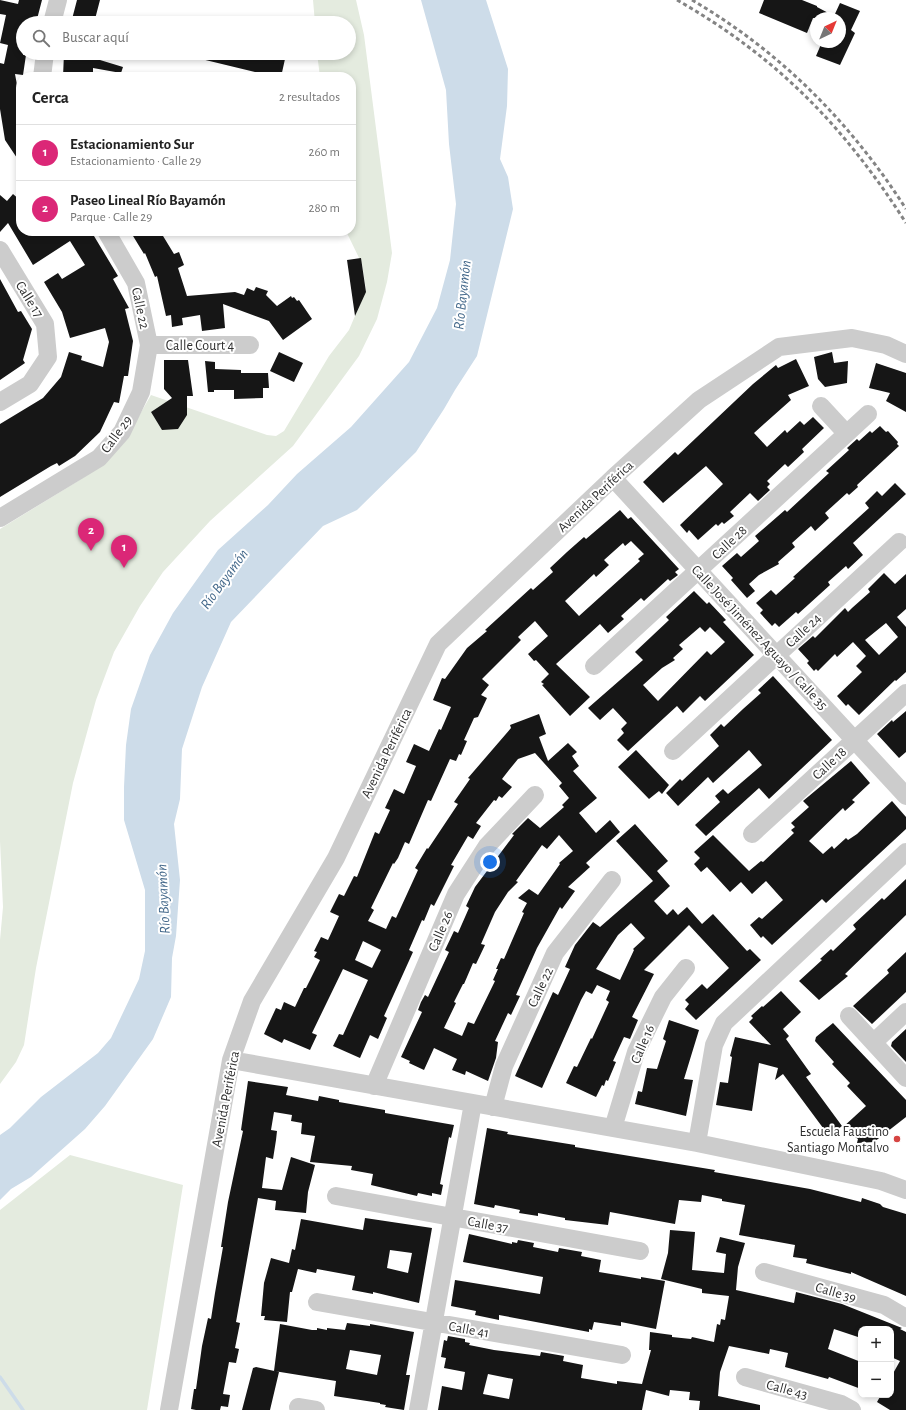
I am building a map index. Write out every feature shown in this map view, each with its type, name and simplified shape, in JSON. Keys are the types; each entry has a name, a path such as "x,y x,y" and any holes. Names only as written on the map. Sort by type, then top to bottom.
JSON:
{"street":[{"path":"54,16 58,0"},
{"path":"43,72 44,60"},
{"name":"Calle 22","path":"109,236 136,283 149,345"},
{"name":"Calle 17","path":"0,250 46,324 48,356 30,384 0,402"},
{"name":"Avenida Periférica","path":"169,1410 231,1060 252,1001 336,858 438,644 613,478 699,400 779,347 852,338 886,345 904,353"},
{"name":"Calle Court 4","path":"149,345 250,345"},
{"name":"Calle 29","path":"0,518 99,458 122,432 142,392 149,345"},
{"path":"822,406 846,434"},
{"name":"Calle 28","path":"594,666 868,414"},
{"name":"Calle José Jiménez Aguayo / Calle 35","path":"613,478 906,796"},
{"name":"Calle 24","path":"673,751 899,542"},
{"name":"Calle 18","path":"752,834 906,693"},
{"name":"Calle 26","path":"374,1086 456,894 487,846 535,796"},
{"path":"697,1143 714,1045 724,1023 906,852"},
{"name":"Calle 22","path":"493,1107 504,1066 556,953 612,880"},
{"name":"Calle 16","path":"613,1128 636,1052 663,997 686,968"},
{"path":"874,1042 906,1012"},
{"path":"849,1016 906,1078"},
{"path":"231,1060 697,1143 881,1180 906,1190"},
{"path":"418,1410 473,1103"},
{"name":"Calle 37","path":"336,1196 640,1250"},
{"name":"Calle 39","path":"764,1272 884,1305 906,1318"},
{"name":"Calle 41","path":"317,1302 622,1355"},
{"name":"Calle 43","path":"745,1377 842,1404 852,1410"},
{"path":"298,1407 316,1410"}],"shaded area":[{"path":"313,0 356,0 364,35 392,253 387,282 377,319 359,356 293,446 210,521 163,572 140,606 114,652 96,700 73,783 36,968 24,1045 16,1062 0,1084 0,940 3,907 0,841 0,529 78,481 109,459 125,440 151,395 267,435 276,436 284,431 329,356 349,330 366,290 362,264 348,236 356,236 356,72 319,72 318,60 356,60 356,16 314,16"},
{"path":"70,1155 183,1185 147,1410 0,1410 0,1210"}],"water":[{"name":"Río Bayamón","path":"421,0 486,0 508,69 507,106 500,159 508,177 513,209 477,356 416,452 357,510 323,526 231,622 202,687 182,749 180,799 174,824 180,880 176,936 172,958 171,997 153,1039 105,1106 85,1129 31,1177 11,1189 0,1200 0,1135 10,1128 41,1097 98,1053 111,1038 139,979 145,951 145,890 124,820 124,787 126,745 131,709 150,655 173,613 218,550 268,505 297,474 351,427 409,362 437,308 450,260 456,204 449,144 446,90"}],"building":[{"path":"0,0 18,4 19,0 42,0 38,16 16,16 16,60 25,60 23,72 16,72 15,74 16,156 5,140 0,109 0,63 4,64 8,45 0,43 6,15 0,14"},
{"path":"77,0 100,0 96,16 73,16"},
{"path":"764,0 802,0 817,6 826,12 810,12 810,26 807,33 759,13"},
{"path":"840,3 860,11 851,30 855,33 840,65 816,56 819,48 846,48 846,12 836,12"},
{"path":"64,60 100,60 123,67 121,72 93,68 93,72 63,72"},
{"path":"205,60 285,60 282,72 255,72"},
{"path":"13,194 16,197 16,236 94,236 118,276 113,279 129,308 125,309 133,341 128,376 124,376 119,403 114,402 100,432 75,456 59,466 57,463 51,466 0,497 0,424 43,398 61,377 69,352 82,356 81,360 103,367 109,342 105,328 70,338 62,312 44,282 58,273 62,279 85,265 70,241 33,265 8,223 0,232 0,195 7,201"},
{"path":"133,236 163,236 174,254 179,252 184,265 178,268 187,296 235,292 244,295 247,288 254,291 256,287 268,291 266,295 277,306 291,296 292,298 294,297 297,301 299,300 312,319 283,340 269,321 223,304 225,328 202,331 200,315 182,318 183,325 172,327 171,315 166,316 157,276 155,277 145,253 144,254"},
{"path":"361,258 366,292 355,316 347,260"},
{"path":"0,279 18,312 21,311 32,329 23,360 25,363 0,380"},
{"path":"279,352 303,363 294,382 270,371"},
{"path":"832,352 834,363 848,361 847,383 825,387 818,379 814,357"},
{"path":"796,359 809,386 788,395 791,400 754,433 767,447 785,430 787,433 800,421 804,425 813,417 824,428 802,449 804,452 788,467 785,464 767,481 770,484 767,487 770,490 758,501 750,493 730,512 734,516 724,524 722,522 718,526 716,524 698,540 689,530 687,533 680,525 723,484 706,466 663,503 643,482 675,452 678,455 753,384 776,365 778,368"},
{"path":"164,360 188,360 193,396 187,396 187,415 178,429 162,430 151,412 172,398 164,389"},
{"path":"205,361 215,362 215,369 241,370 241,373 268,373 269,388 263,388 263,398 234,399 234,390 214,390 214,392 208,392"},
{"path":"876,363 906,373 906,412 886,401 890,393 869,388"},
{"path":"880,426 886,432 888,431 898,442 897,444 899,446 857,485 858,487 849,495 847,493 825,513 829,518 815,531 811,526 792,543 795,547 778,562 779,564 759,575 749,584 755,591 747,598 731,580 733,578 722,566 737,553 741,557 759,541 755,536 785,510 787,512 829,473 826,471 849,450 847,448 857,439 859,441 870,431 872,433"},
{"path":"895,483 906,494 853,543 863,555 848,569 846,566 828,582 830,585 798,614 796,612 779,627 775,623 772,626 760,613 763,610 756,603 771,590 776,595 795,578 793,577 869,508 865,503 877,491 882,496"},
{"path":"620,510 628,519 631,517 679,569 675,572 678,575 670,581 668,579 644,601 641,598 621,616 624,619 608,633 600,624 556,664 590,697 570,716 542,685 544,684 541,682 549,674 528,654 548,636 535,621 518,637 521,640 482,679 489,685 481,695 487,698 478,717 474,718 464,740 467,741 461,755 459,754 456,761 450,759 431,801 428,800 409,844 405,842 398,858 394,864 393,863 371,908 374,910 368,921 386,929 392,916 396,918 418,870 415,868 458,804 454,802 470,779 468,778 511,728 510,725 539,714 546,734 539,737 548,761 568,743 577,752 572,756 579,766 573,771 597,798 579,813 596,833 610,820 620,832 586,863 590,867 568,887 575,891 562,909 560,907 537,948 516,995 520,996 511,1015 508,1013 495,1041 498,1042 496,1058 488,1081 466,1071 465,1075 452,1070 457,1059 434,1048 424,1070 409,1063 410,1061 401,1057 422,1012 418,1010 421,1002 425,995 428,997 449,952 445,950 454,931 458,933 469,908 466,906 475,887 514,835 512,834 528,818 540,828 564,807 562,805 569,798 559,786 562,783 535,753 518,759 502,779 512,787 502,798 499,796 496,801 494,800 476,823 481,826 473,839 468,836 451,865 454,866 434,906 431,904 424,921 422,920 409,950 413,952 384,1016 387,1018 378,1039 370,1035 360,1058 333,1046 339,1034 343,1035 368,980 343,969 312,1033 317,1035 310,1050 284,1039 282,1043 264,1034 276,1008 281,1010 284,1002 295,1007 304,988 306,988 320,960 314,957 317,952 314,951 321,937 328,940 339,916 330,912 339,894 344,896 354,876 357,877 375,832 379,834 390,810 385,808 394,789 404,794 416,766 406,762 414,744 429,751 439,729 441,730 451,707 433,700 442,678 445,679 467,648 487,631 485,630 531,588 533,590 553,572 550,568 567,552 584,537 586,539","holes":["631,541 644,554 638,559 640,561 579,616 565,601 594,574 596,577 609,565 604,560 623,543 625,546","559,835 573,851 559,863 560,864 538,895 529,889 518,898 527,903 522,912 524,913 504,959 501,958 496,969 498,969 493,980 495,981 474,1024 468,1022 462,1036 444,1028 456,1003 454,1002 473,963 476,964 485,945 481,944 495,912 508,892 518,882 516,881 542,845 547,849","363,941 381,950 372,968 355,960"]},
{"path":"884,573 895,584 906,574 906,609 897,617 906,627 906,672 896,681 895,680 859,715 848,704 846,706 837,696 862,672 856,666 866,656 853,642 837,657 835,654 818,671 816,669 814,671 807,663 809,661 798,649 813,636 815,638 845,608 848,612 870,592 868,589","holes":["886,623 898,637 879,655 865,640"]},
{"path":"694,591 707,604 709,602 726,620 723,622 754,655 705,701 700,696 683,713 677,706 628,751 617,740 624,733 621,729 627,723 613,708 600,720 588,708 643,660 635,652 669,620 666,617","holes":["700,627 705,632 710,627 725,642 711,655 707,651 658,701 643,685 662,668 675,660 673,658 683,649 679,645"]},
{"path":"773,676 832,740 769,799 759,788 706,836 695,825 720,802 715,796 723,789 728,794 762,765 749,750 713,783 708,777 678,806 666,793 680,779 682,781 719,746 710,735 721,724 724,727 761,693 758,690"},
{"path":"906,711 906,752 899,758 877,734 892,720 893,722"},
{"path":"636,750 669,785 662,794 659,791 649,799 618,767"},
{"path":"851,761 870,783 852,800 855,802 845,811 843,808 809,841 823,854 832,846 834,849 846,838 848,840 857,834 892,801 906,817 906,829 826,903 822,899 772,945 763,936 761,938 750,925 759,917 762,919 783,900 766,881 752,894 741,882 730,892 707,867 701,872 694,864 700,858 694,852 713,835 749,871 761,861 763,862 794,833 791,830 795,827 791,823 809,807 803,801"},
{"path":"635,824 668,861 657,871 670,886 654,901 667,915 673,909 678,915 687,907 702,924 713,914 747,951 750,949 761,960 696,1020 685,1009 689,1004 685,1000 702,984 707,989 729,968 689,925 644,970 654,974 632,1017 638,1020 630,1039 624,1037 613,1061 616,1062 608,1081 606,1080 604,1086 602,1085 596,1097 566,1083 574,1066 577,1067 591,1038 592,1039 609,1002 606,1000 610,991 597,985 592,994 586,991 581,1000 542,1088 515,1076 553,992 558,995 570,969 565,967 575,945 593,922 600,927 653,881 616,841","holes":["631,923 645,938 633,949 634,950 620,980 596,969 618,935"]},
{"path":"906,879 906,915 845,974 848,976 819,1000 799,981 822,960 820,959 831,949 833,951 856,929 853,925 882,898 884,900"},
{"path":"906,952 906,992 872,1024 853,1006 889,973 887,970"},
{"path":"781,991 801,1012 783,1029 789,1036 786,1039 811,1074 806,1077 842,1126 829,1136 783,1074 775,1080 778,1068 759,1063 752,1111 716,1105 720,1082 728,1083 732,1057 730,1056 735,1037 771,1045 749,1022 753,1018 751,1016"},
{"path":"669,1020 699,1030 684,1079 693,1080 686,1116 635,1104 638,1091 642,1092 647,1068 657,1069 666,1041 663,1039"},
{"path":"833,1023 906,1100 906,1117 874,1142 857,1143 858,1139 842,1128 866,1106 847,1086 850,1083 832,1064 834,1062 815,1041 816,1037"},
{"path":"906,1029 906,1062 891,1046 892,1042"},
{"path":"248,1081 288,1087 286,1095 318,1101 319,1096 339,1100 339,1102 385,1110 385,1113 454,1125 451,1138 449,1137 440,1184 443,1185 441,1195 432,1193 432,1196 418,1193 417,1196 371,1185 373,1174 351,1170 352,1166 310,1162 315,1136 301,1134 302,1123 291,1121 292,1115 274,1112 271,1130 277,1131 273,1159 266,1157 262,1188 282,1190 291,1157 315,1165 308,1192 306,1213 275,1210 276,1201 258,1198 236,1322 240,1323 235,1348 239,1349 236,1363 229,1362 223,1394 230,1395 228,1407 221,1406 220,1410 196,1410 191,1409 194,1389 196,1389 202,1346 208,1318 211,1319 223,1247 221,1247 228,1202 243,1131 241,1130"},
{"path":"487,1128 508,1132 507,1134 575,1145 575,1147 715,1170 714,1172 810,1189 861,1202 862,1198 880,1204 883,1207 906,1214 906,1296 851,1272 851,1274 806,1263 807,1259 793,1257 795,1245 739,1235 745,1205 722,1201 722,1199 702,1195 701,1202 679,1200 675,1224 610,1212 608,1225 565,1220 565,1218 538,1213 538,1216 519,1213 520,1210 495,1205 494,1208 474,1204"},
{"path":"365,1218 432,1228 419,1303 373,1292 373,1294 352,1290 355,1276 317,1269 316,1273 298,1269 292,1292 290,1292 287,1322 264,1320 265,1316 261,1316 264,1283 271,1258 289,1263 292,1249 295,1250 301,1219 363,1230","holes":["390,1250 412,1253 408,1273 387,1268"]},
{"path":"670,1230 695,1232 692,1270 724,1273 726,1254 716,1252 720,1237 745,1243 738,1267 736,1290 794,1303 796,1292 842,1304 902,1328 900,1329 906,1332 906,1410 890,1410 877,1402 879,1398 894,1398 894,1372 900,1361 894,1358 894,1326 858,1326 858,1337 834,1329 828,1349 858,1361 858,1388 829,1377 828,1379 785,1367 788,1353 770,1349 769,1354 729,1346 720,1372 718,1396 760,1405 760,1410 699,1410 700,1401 689,1400 690,1392 670,1390 669,1396 646,1390 642,1410 438,1410 442,1386 462,1390 465,1372 444,1368 446,1358 441,1357 444,1340 447,1341 448,1336 465,1339 465,1342 470,1343 469,1345 494,1350 540,1356 541,1352 564,1356 563,1361 583,1365 581,1378 617,1384 617,1381 642,1384 651,1350 649,1350 650,1332 672,1335 672,1337 691,1339 692,1337 714,1342 717,1324 720,1325 721,1319 725,1320 729,1296 702,1293 702,1289 661,1279 668,1253","holes":["488,1374 513,1379 509,1399 483,1394"]},
{"path":"469,1234 512,1244 512,1242 517,1243 518,1240 534,1243 533,1247 558,1252 559,1248 582,1252 581,1256 601,1260 599,1272 641,1279 641,1277 665,1281 656,1329 621,1322 621,1326 594,1322 592,1330 589,1329 589,1332 499,1315 499,1320 475,1315 476,1311 451,1306 455,1280 540,1294 543,1277 463,1262"},
{"path":"347,1323 370,1326 370,1324 414,1332 406,1375 410,1375 404,1410 385,1407 386,1405 380,1403 334,1396 336,1381 274,1371 280,1324 312,1330 317,1330 317,1328 327,1330 327,1328 345,1330","holes":["350,1350 381,1355 377,1375 346,1369"]},
{"path":"256,1367 279,1372 270,1410 242,1410 253,1368"}],"waterway":[{"path":"0,1377 23,1410"}],"railway":[{"path":"677,0 713,22 746,45 806,96 858,155 906,223"},
{"path":"692,0 755,42 812,92 862,147 885,177 906,209"}],"place":[{"name":"Paseo Lineal Río Bayamón","path":"91,551"},
{"name":"Estacionamiento Sur","path":"124,568"},
{"name":"Escuela Faustino Santiago Montalvo","path":"897,1139"}]}
